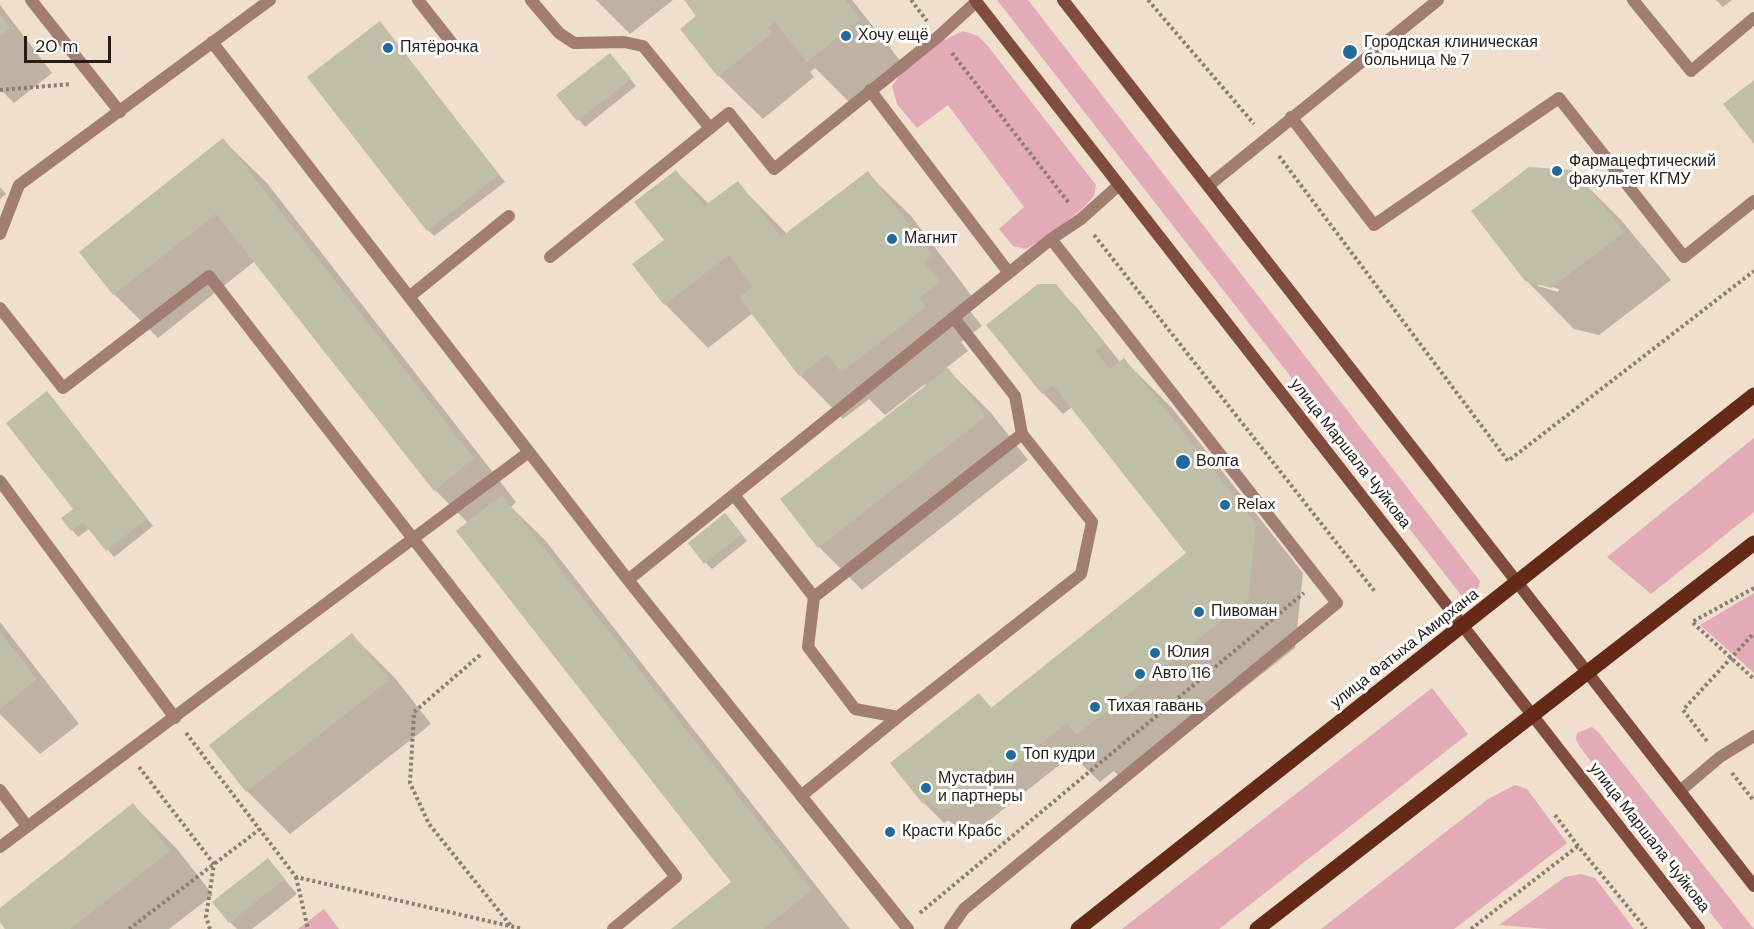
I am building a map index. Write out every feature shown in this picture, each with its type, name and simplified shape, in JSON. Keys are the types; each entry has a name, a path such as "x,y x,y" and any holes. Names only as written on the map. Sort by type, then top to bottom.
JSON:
{"main road":[{"path":"1063,0 1754,886"},
{"name":"улица Маршала Чуйкова","path":"975,1 1699,929"},
{"name":"улица Фатыха Амирхана","path":"1078,929 1754,395"},
{"path":"1257,929 1754,543"}],"lane":[{"path":"31,0 120,112"},
{"path":"0,234 19,185 270,0"},
{"path":"418,0 455,47"},
{"path":"531,0 559,33 574,43 624,42 643,46 710,128"},
{"path":"1208,186 1438,0"},
{"path":"1633,0 1691,71 1754,18"},
{"path":"550,257 729,113 774,169 939,36 975,1"},
{"path":"212,42 628,580 907,927"},
{"path":"870,90 1009,273"},
{"path":"1291,117 1374,225 1559,98 1684,257 1754,201"},
{"path":"628,580 1051,239 1081,219 1119,185"},
{"path":"409,297 509,216"},
{"path":"950,929 964,909 1337,603 1051,239"},
{"path":"0,308 63,388 209,276 676,877 613,929"},
{"path":"801,796 1081,574 1092,522 1022,434 1015,396 954,318"},
{"path":"814,597 1022,434"},
{"path":"0,847 129,753 529,452"},
{"path":"0,481 175,718"},
{"path":"734,495 814,597 808,647 855,709 898,717"},
{"path":"1680,791 1720,757 1754,736"},
{"path":"0,790 27,826"}],"path":[{"path":"911,0 1376,593"},
{"path":"1148,0 1266,138 1508,461 1754,271"},
{"path":"0,90 95,81"},
{"path":"907,927 1319,581"},
{"path":"1754,588 1692,622 1754,679"},
{"path":"1683,710 1754,633"},
{"path":"494,642 414,712 410,783 429,824 511,926"},
{"path":"175,718 296,877 308,929"},
{"path":"129,753 214,864 206,917 210,929"},
{"path":"1556,815 1578,846 1646,929"},
{"path":"129,929 260,829"},
{"path":"1473,929 1578,846"},
{"path":"296,877 523,929"}],"shaded area":[{"path":"997,0 1028,0 1480,581 1478,588 1471,595 1461,595"},
{"path":"963,31 978,36 987,45 1096,185 1090,201 1052,233 1026,249 1013,246 999,229 1024,207 948,105 917,128 897,104 892,86 908,64 936,44"},
{"path":"1754,438 1754,512 1651,594 1607,557"},
{"path":"1754,593 1754,673 1700,625"},
{"path":"1432,688 1468,734 1219,929 1122,929"},
{"path":"1592,727 1754,929 1723,929 1579,746 1576,739 1577,733"},
{"path":"1515,785 1527,789 1567,843 1454,929 1321,929 1488,799"},
{"path":"1581,874 1595,878 1634,929 1548,929 1499,925 1565,877"},
{"path":"324,909 339,929 298,929"}],"building":[{"path":"684,0 845,0 860,19 807,62 775,22 768,28 772,33 718,77 680,29 696,16"},
{"path":"0,15 10,28 0,36"},
{"path":"380,21 499,175 427,231 307,77"},
{"path":"610,53 631,79 577,121 556,95"},
{"path":"1754,80 1754,144 1723,104"},
{"path":"223,138 474,458 434,491 216,214 113,295 79,252"},
{"path":"1529,167 1574,170 1624,232 1551,288 1525,281 1471,211"},
{"path":"676,170 704,206 738,181 781,237 868,171 932,255 924,262 940,282 919,298 926,307 841,372 827,354 799,376 739,297 753,287 729,255 664,305 632,264 664,240 634,202"},
{"path":"1038,284 1056,284 1104,344 1095,351 1110,369 1124,358 1256,523 1248,600 1076,735 1067,723 960,807 957,804 951,809 938,809 927,800 923,804 890,763 979,693 991,708 1186,553 1053,385 1042,394 986,325"},
{"path":"948,368 986,416 818,548 780,499"},
{"path":"47,391 147,519 106,551 83,522 71,531 61,518 73,509 6,423"},
{"path":"502,495 812,890 763,929 671,929 731,882 456,531"},
{"path":"725,513 742,534 704,564 688,543"},
{"path":"0,632 37,679 0,709"},
{"path":"352,633 389,680 246,792 209,745"},
{"path":"133,803 170,851 70,929 5,929 0,922 0,908"},
{"path":"268,858 285,879 229,923 212,902"}],"place":[{"name":"Хочу ещё","path":"846,36"},
{"name":"Пятёрочка","path":"388,48"},
{"name":"Городская клиническая больница № 7","path":"1350,52"},
{"name":"Фармацефтический факультет КГМУ","path":"1557,171"},
{"name":"Магнит","path":"892,239"},
{"name":"Волга","path":"1183,462"},
{"name":"Relax","path":"1225,505"},
{"name":"Пивоман","path":"1199,612"},
{"name":"Юлия","path":"1155,653"},
{"name":"Авто 116","path":"1140,674"},
{"name":"Тихая гавань","path":"1095,707"},
{"name":"Топ кудри","path":"1011,755"},
{"name":"Мустафин и партнеры","path":"926,788"},
{"name":"Красти Крабс","path":"890,832"}]}
